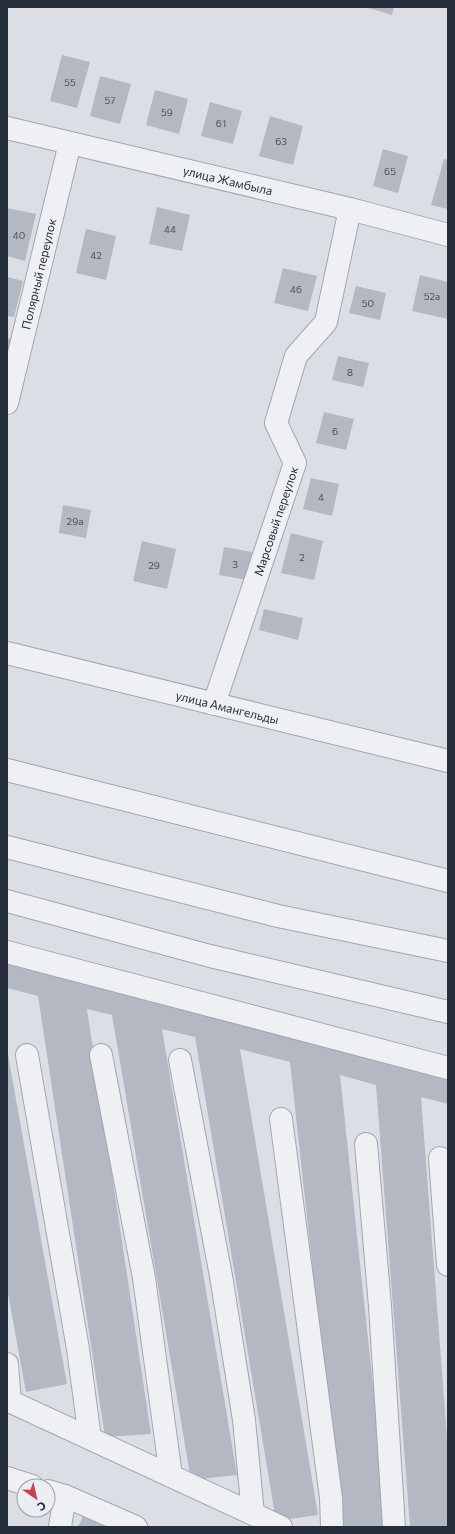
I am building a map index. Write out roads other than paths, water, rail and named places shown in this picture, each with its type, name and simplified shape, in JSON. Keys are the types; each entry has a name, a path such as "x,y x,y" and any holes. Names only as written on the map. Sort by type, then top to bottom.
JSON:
{"street":[{"name":"улица Жамбыла","path":"7,128 350,209 448,235"},
{"name":"Полярный переулок","path":"7,404 70,143"},
{"name":"Марсовый переулок","path":"214,704 295,463 276,423 296,356 326,322 350,209"},
{"name":"улица Амангельды","path":"7,652 448,761"},
{"path":"7,770 448,881"},
{"path":"7,847 278,916 448,951"},
{"path":"7,901 210,956 448,1012"},
{"path":"7,952 448,1068"},
{"path":"27,1055 78,1349 90,1438"},
{"path":"101,1055 144,1278 171,1476"},
{"path":"180,1060 221,1276 244,1420 253,1514"},
{"path":"281,1119 331,1498 332,1527"},
{"path":"366,1144 380,1306 394,1527"},
{"path":"440,1158 448,1264"},
{"path":"7,1364 8,1401 281,1527"},
{"path":"60,1527 56,1494 136,1527"}]}
